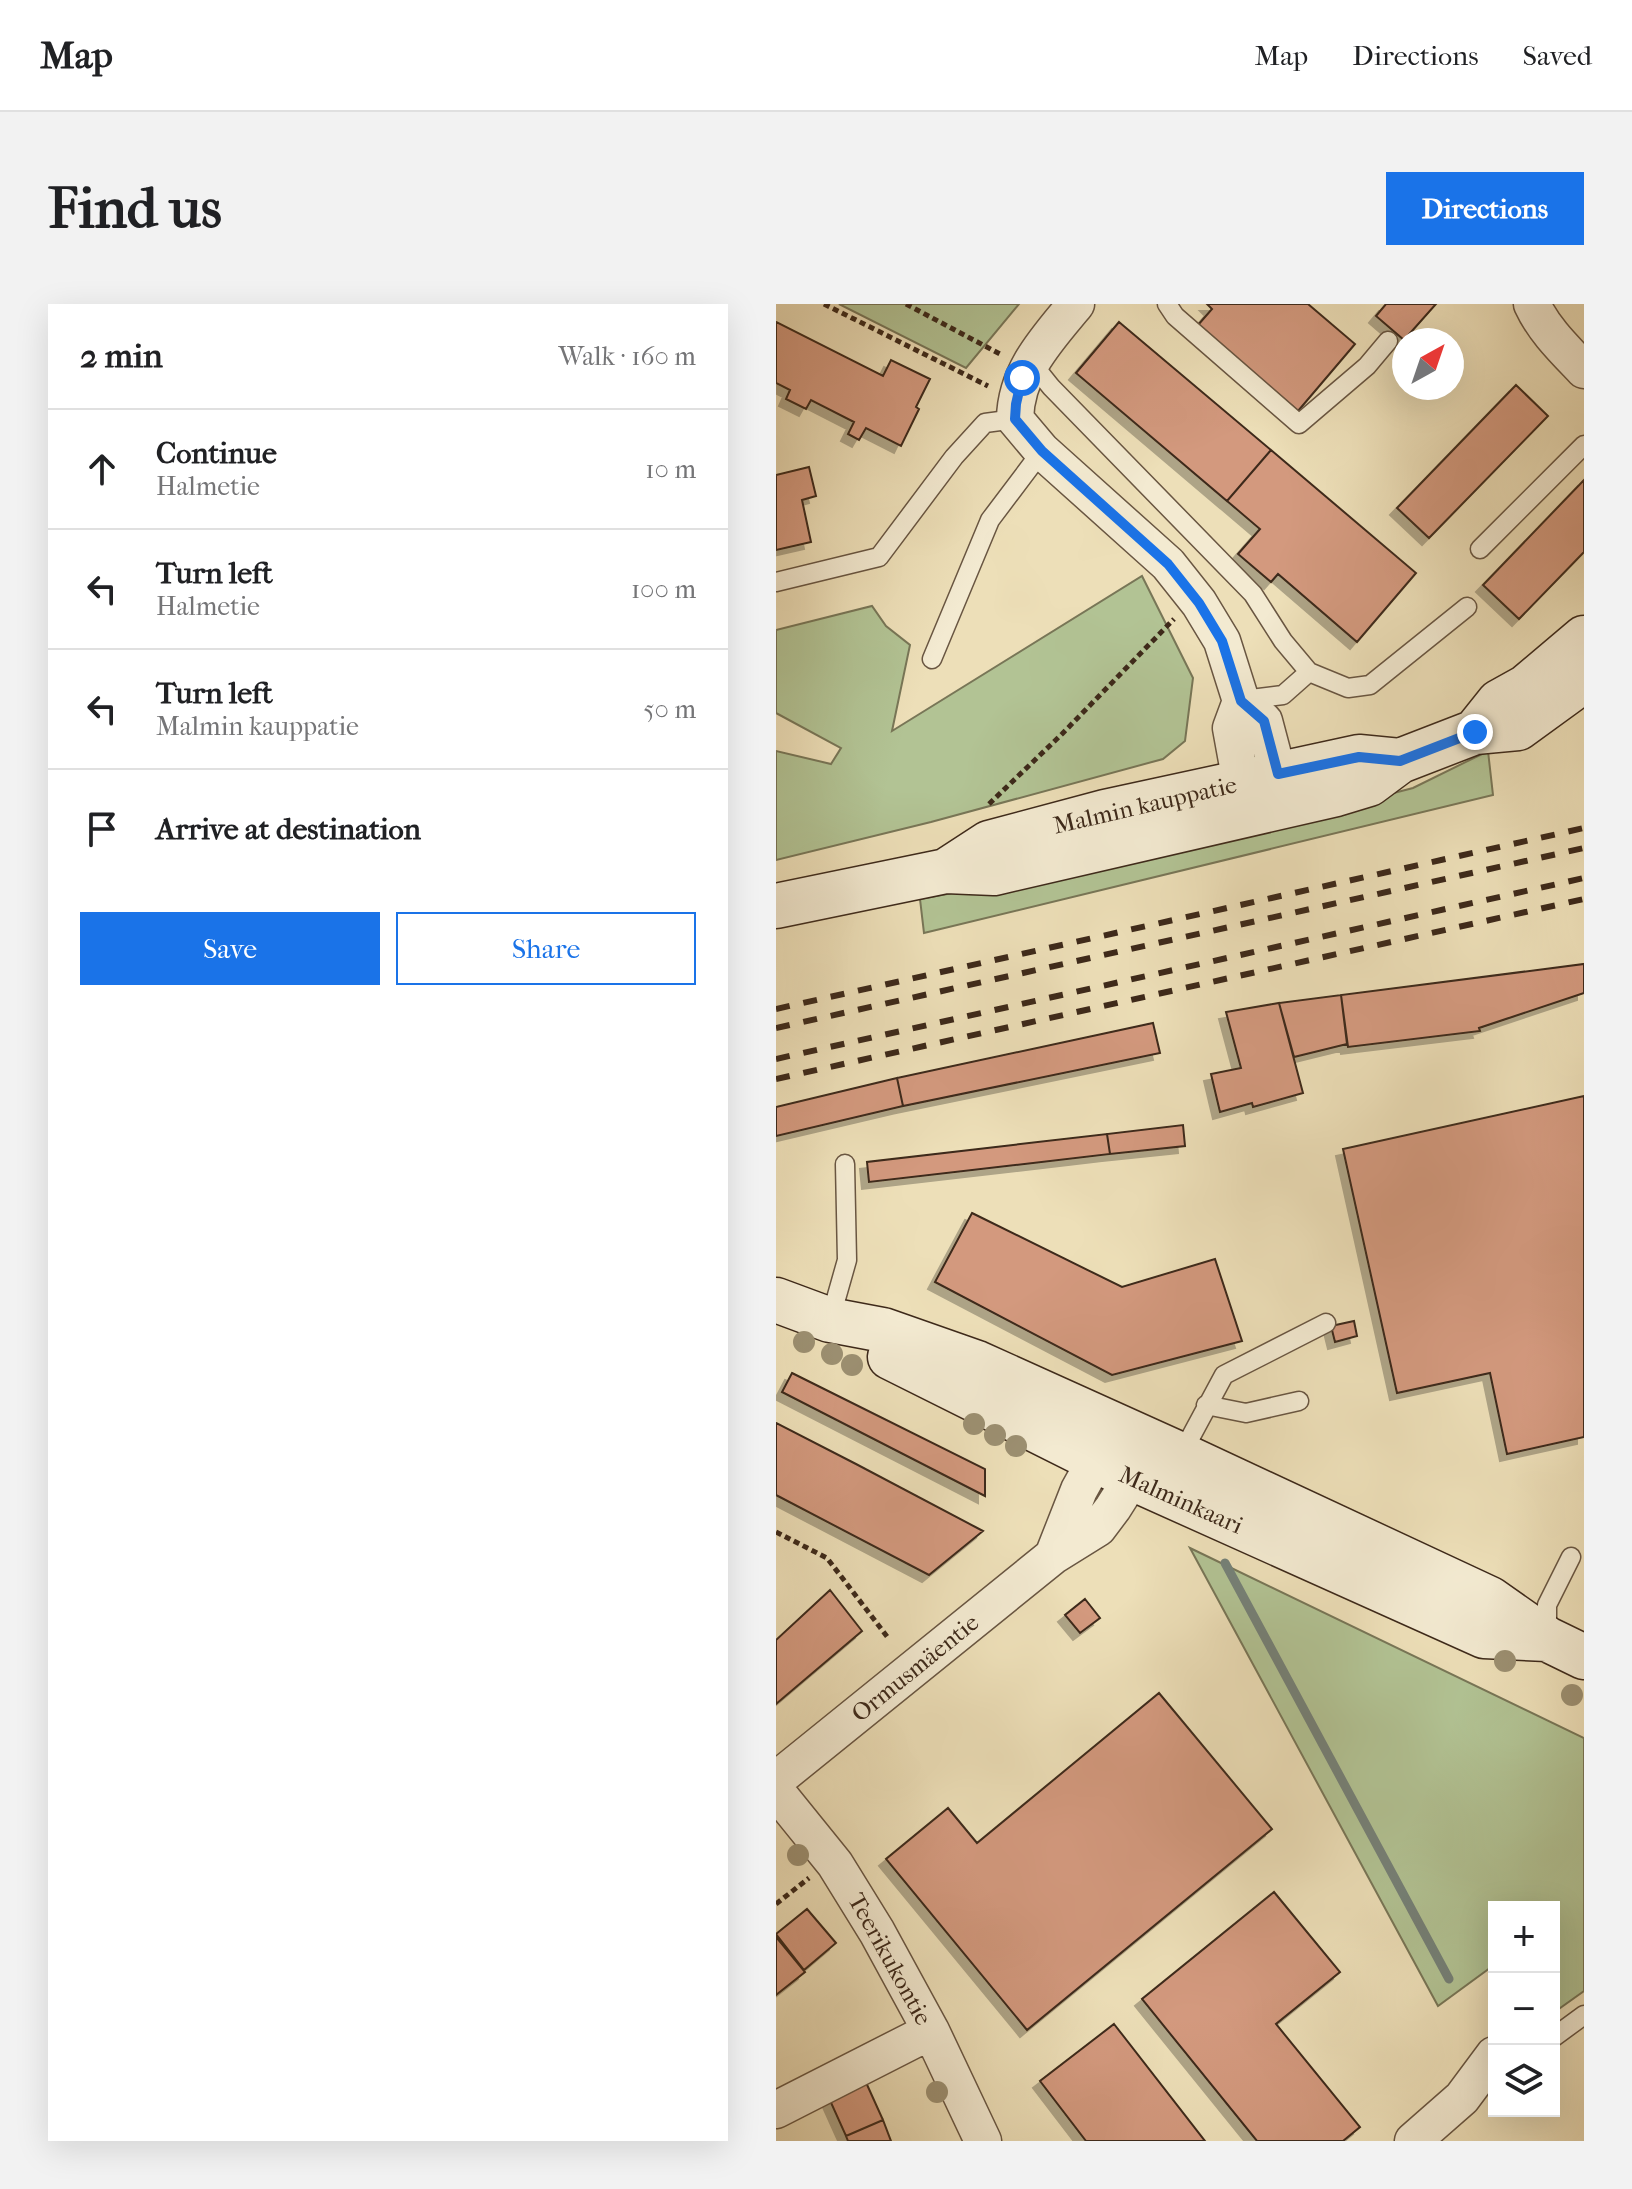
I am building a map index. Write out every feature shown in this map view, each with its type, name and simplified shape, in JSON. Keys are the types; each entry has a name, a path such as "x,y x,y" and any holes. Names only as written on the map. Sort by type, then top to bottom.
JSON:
{"main road":[{"name":"Malmin kauppatie","path":"1475,732 1499,702 1526,687 1584,638"},
{"name":"Malmin kauppatie","path":"776,906 946,871 994,873 1359,757 1400,761 1475,732 1518,728 1584,680"},
{"name":"Malminkaari","path":"776,1300 830,1320 883,1330 977,1363 1490,1599 1566,1648"},
{"name":"Malminkaari","path":"830,1320 875,1350 1114,1469 1484,1636 1566,1648"}],"street":[{"path":"1076,304 1015,376 1015,419 1042,451 1168,564 1199,603 1222,641 1241,701 1264,721 1260,790"},
{"path":"1532,304 1557,342 1584,370"},
{"name":"Ormusmäentie","path":"776,1780 1053,1556 1079,1490 1114,1469 1132,1433"},
{"name":"Teerikukontie","path":"776,1791 844,1878 931,2031 983,2141"},
{"path":"776,2110 931,2031"},
{"path":"1413,2141 1462,2098 1488,2063"}],"lane":[{"path":"1167,304 1175,316 1299,424 1367,366 1388,341"},
{"path":"1015,376 1062,398 1253,594 1283,641 1309,672 1348,688 1370,685 1467,607"},
{"path":"776,582 879,557 954,457 985,423 1015,419"},
{"path":"1480,549 1584,445"},
{"path":"932,659 990,520 1042,451"},
{"path":"1241,701 1283,695 1309,672"},
{"path":"830,1320 847,1260 845,1164"},
{"path":"1181,1455 1224,1375 1326,1323"},
{"path":"1206,1405 1246,1413 1299,1401"},
{"path":"1566,1648 1547,1605 1571,1557"},
{"path":"1560,2033 1584,2015"}],"path":[{"path":"824,304 1015,376"},
{"path":"906,304 1002,355 1015,376"},
{"path":"980,813 1179,614"},
{"path":"776,1532 827,1558 889,1639"},
{"path":"776,1904 810,1877"}],"green space":[{"path":"839,304 1019,304 966,368"},
{"path":"1142,576 1193,678 1185,741 1163,759 776,860 776,751 831,764 841,748 776,713 776,630 872,606 886,626 910,645 892,731"},
{"path":"1488,751 1493,795 924,933 920,899 1143,858 1413,788"},
{"path":"1190,1548 1584,1738 1584,1991 1560,2008 1560,1901 1488,1901 1488,1969 1438,2006"}],"building":[{"path":"1207,304 1308,304 1355,344 1298,411 1198,325 1212,309"},
{"path":"1386,304 1436,304 1415,328 1392,330 1376,316"},
{"path":"776,322 883,376 891,360 930,379 901,446 866,428 859,440 848,434 854,422 811,400 806,409 786,399 790,390 776,383"},
{"path":"1119,322 1271,450 1227,501 1076,373"},
{"path":"1516,385 1548,416 1429,538 1397,508"},
{"path":"1271,450 1416,573 1357,642 1278,574 1271,582 1238,554 1260,529 1227,501"},
{"path":"809,467 816,496 802,500 811,542 776,550 776,475"},
{"path":"1584,480 1584,552 1519,619 1483,585"},
{"path":"1584,964 1584,993 1479,1028 1480,1031 1348,1047 1341,995"},
{"path":"1341,995 1347,1044 1294,1057 1279,1003"},
{"path":"1279,1003 1303,1093 1253,1107 1252,1103 1220,1112 1211,1074 1241,1068 1226,1012"},
{"path":"1153,1023 1160,1053 903,1106 897,1078"},
{"path":"897,1078 903,1106 776,1136 776,1107"},
{"path":"1584,1096 1584,1437 1507,1454 1490,1373 1397,1393 1343,1149"},
{"path":"1183,1125 1185,1146 1110,1154 1107,1134"},
{"path":"1107,1134 1110,1154 869,1182 867,1162"},
{"path":"972,1213 1122,1287 1215,1259 1242,1341 1112,1375 935,1282"},
{"path":"1354,1321 1357,1336 1335,1342 1331,1326"},
{"path":"792,1373 985,1469 985,1496 782,1392"},
{"path":"776,1423 983,1531 929,1575 776,1495"},
{"path":"830,1590 862,1631 776,1704 776,1640"},
{"path":"1085,1599 1100,1618 1080,1633 1065,1615"},
{"path":"1159,1693 1272,1829 1027,2030 886,1859 948,1808 977,1843"},
{"path":"1274,1892 1340,1972 1276,2024 1360,2127 1343,2141 1257,2141 1142,1999"},
{"path":"807,1909 836,1943 804,1970 776,1934"},
{"path":"776,1937 805,1972 776,1995"},
{"path":"1114,2024 1205,2141 1086,2141 1040,2081"},
{"path":"864,2078 883,2120 846,2136 828,2096"},
{"path":"883,2120 891,2141 848,2141 846,2136"}],"waterway":[{"path":"1225,1563 1449,1979"}],"railway":[{"path":"776,1009 1584,828"},
{"path":"776,1028 1584,848"},
{"path":"776,1059 1584,878"},
{"path":"776,1079 1584,899"}],"route":[{"path":"1022,378 1015,419 1042,451 1168,564 1199,603 1222,641 1241,701 1264,721 1278,774 1359,757 1400,761 1475,732"}]}
